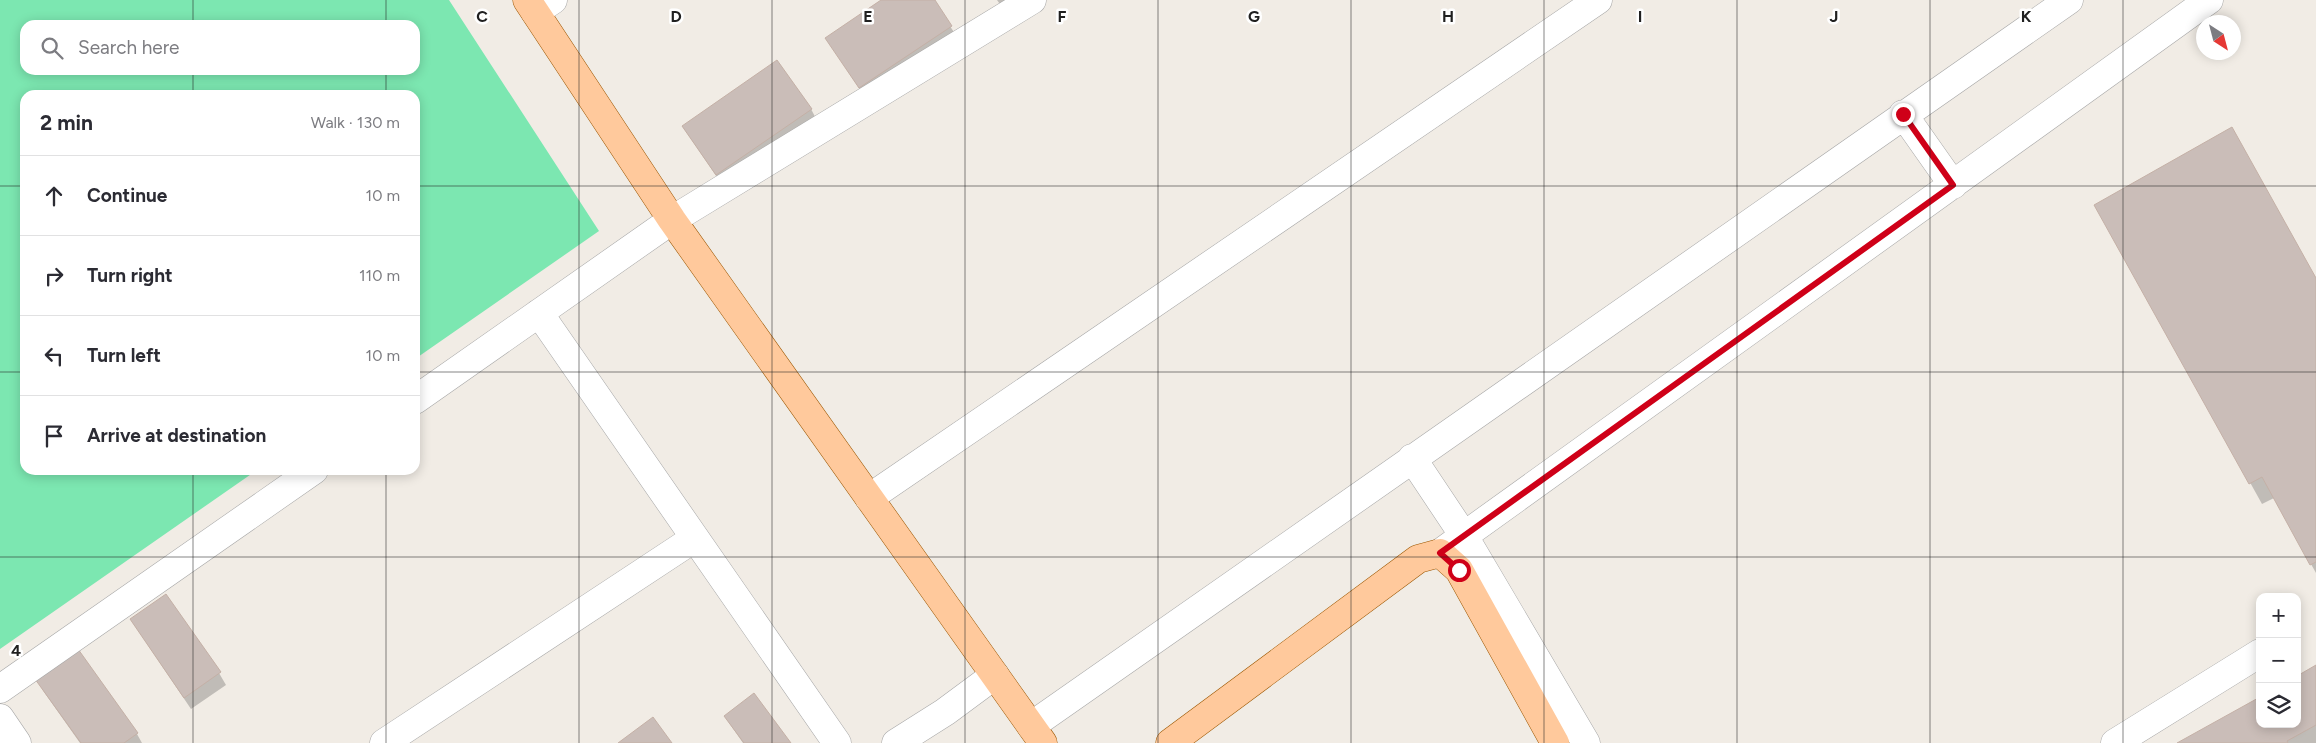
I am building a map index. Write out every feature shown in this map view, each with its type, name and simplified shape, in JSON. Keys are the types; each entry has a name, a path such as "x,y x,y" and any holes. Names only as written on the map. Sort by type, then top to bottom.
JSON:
{"main road":[{"path":"538,4 672,220 1037,734"},
{"path":"1170,743 1418,560 1440,553 1459,570 1555,743"}],"street":[{"path":"420,396 672,220 1032,0"},
{"path":"869,498 1598,0"},
{"path":"1037,734 1412,458 1903,114 2070,0"},
{"path":"1440,553 2209,0"},
{"path":"1903,114 1953,185"},
{"path":"539,313 837,743"},
{"path":"1412,458 1464,536 1586,743"},
{"path":"0,689 307,475"},
{"path":"384,743 695,538"},
{"path":"2115,743 2256,655"},
{"path":"896,743 945,712 995,675"},
{"path":"0,718 17,743"}],"green space":[{"path":"0,0 449,0 599,231 420,356 420,90 20,90 20,475 250,475 0,649"}],"building":[{"path":"881,0 935,0 952,26 859,88 825,38"},
{"path":"777,60 812,109 716,175 682,126"},
{"path":"2232,127 2316,278 2316,562 2310,565 2262,477 2249,484 2094,205"},
{"path":"166,594 221,672 184,698 130,619"},
{"path":"78,649 138,733 124,743 81,743 35,679"},
{"path":"2316,665 2316,725 2287,741 2288,743 2177,743 2256,699 2256,728 2301,728 2301,674"},
{"path":"754,693 791,743 744,743 724,716"},
{"path":"653,717 672,743 618,743"}],"route":[{"path":"1459,570 1440,553 1953,185 1903,114"}]}
